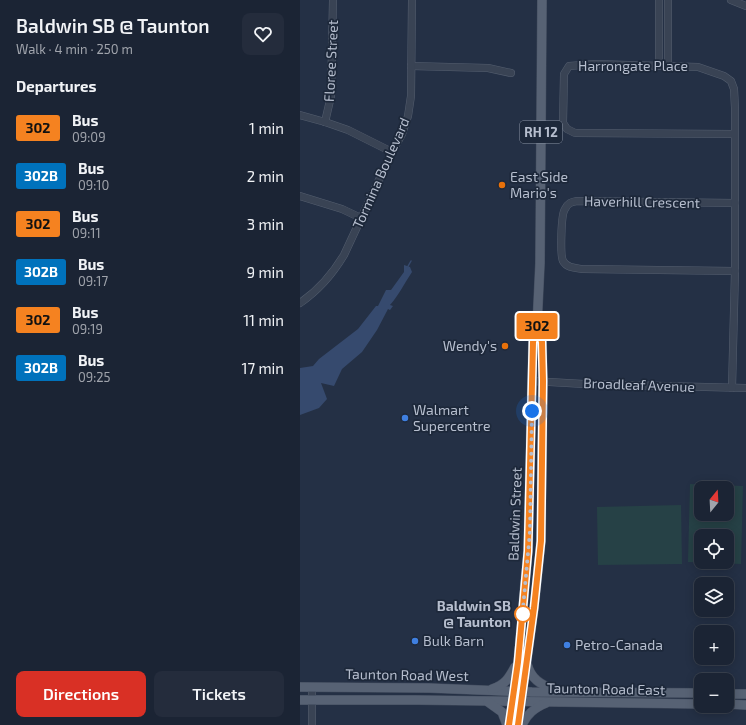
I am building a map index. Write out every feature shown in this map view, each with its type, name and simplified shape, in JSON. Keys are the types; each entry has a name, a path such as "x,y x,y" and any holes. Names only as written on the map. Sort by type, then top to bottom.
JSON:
{"main road":[{"name":"Baldwin Street","path":"518,725 524,691 522,663 530,531 533,342 537,326 540,263 542,0"},
{"name":"Baldwin Street","path":"512,702 513,690 522,663 534,608 541,541 543,381 542,342 537,326"},
{"path":"488,690 501,686 522,663 530,672 533,679 556,692"},
{"name":"Taunton Road West","path":"300,687 513,690"},
{"name":"Taunton Road East","path":"513,690 556,692 694,692"},
{"path":"734,694 746,694"},
{"name":"Taunton Road West","path":"300,700 438,700 512,702"},
{"path":"488,702 502,712 508,725"},
{"name":"Taunton Road East","path":"512,702 694,704"},
{"name":"RH 12","path":"508,725 512,702"},
{"path":"522,725 526,717 532,711 547,702"},
{"path":"734,704 746,705"}],"street":[{"name":"Floree Street","path":"325,122 331,96 333,0"},
{"name":"Tormina Boulevard","path":"300,303 311,296 335,271 402,134 408,116 411,96 412,0"},
{"path":"659,65 660,0"},
{"path":"668,0 668,65"},
{"path":"732,0 746,6"},
{"name":"Harrongate Place","path":"732,388 735,271 735,134 734,90 731,81 724,76 698,67 668,65 595,64 569,66 564,74 563,122 567,129 575,133 735,134"},
{"path":"411,66 488,68 511,73"},
{"path":"300,115 348,130 392,152"},
{"path":"300,196 342,209 361,218"},
{"name":"Haverhill Crescent","path":"735,203 570,202 564,210 560,251 563,261 571,268 582,270 735,271"},
{"name":"Broadleaf Avenue","path":"532,381 584,384 746,388"},
{"path":"312,688 312,725"}],"green space":[{"path":"690,484 694,484 694,521 734,521 734,486 743,486 741,564 734,564 734,529 694,529 694,562 688,562"},
{"path":"681,505 682,564 598,565 597,507"}],"water":[{"path":"404,265 410,267 412,272 390,305 393,306 390,310 388,309 377,330 362,352 342,369 334,386 321,383 327,399 319,408 300,415 300,368 313,366 319,359 358,329 376,306 378,306 386,290 391,290 404,272"}],"waterway":[{"path":"407,268 411,261"}],"bus line":[{"name":"302","path":"509,725 518,662 530,531 533,342 537,326 542,342 543,381 541,541 524,691 518,725"}],"place":[{"name":"East Side Mario's","path":"502,185"},
{"name":"Wendy's","path":"505,346"},
{"name":"Walmart Supercentre","path":"405,418"},
{"name":"Baldwin SB @ Taunton","path":"523,614"},
{"name":"Bulk Barn","path":"415,641"},
{"name":"Petro-Canada","path":"567,645"}],"route":[{"path":"523,614 522,620 530,531 532,411"}]}
